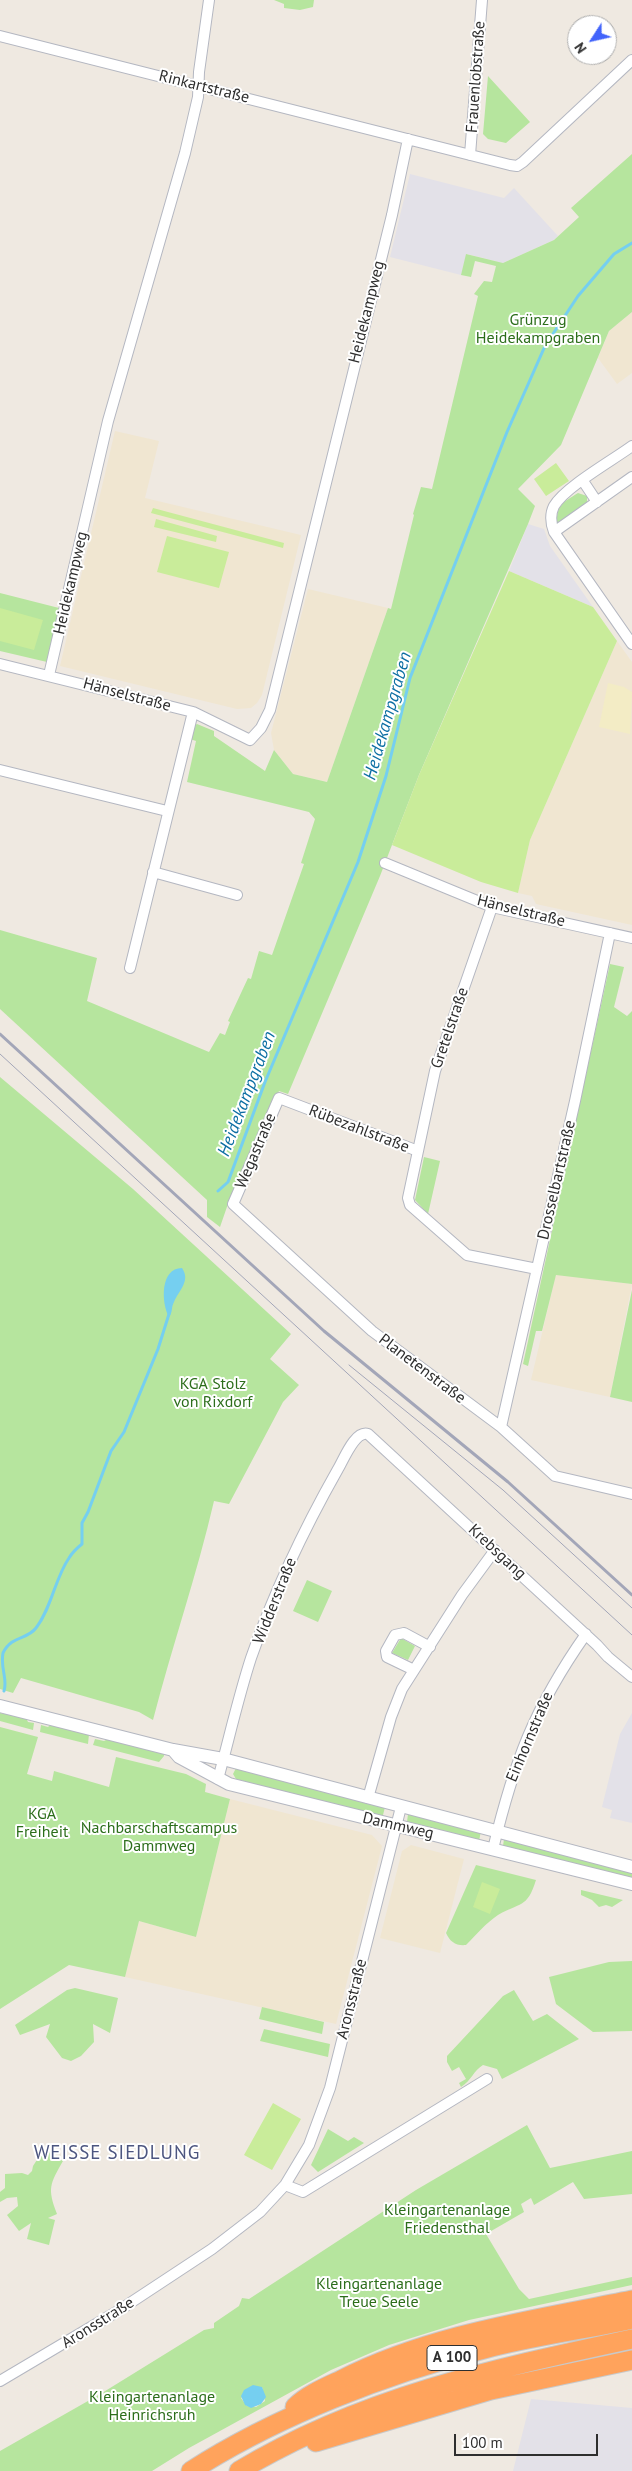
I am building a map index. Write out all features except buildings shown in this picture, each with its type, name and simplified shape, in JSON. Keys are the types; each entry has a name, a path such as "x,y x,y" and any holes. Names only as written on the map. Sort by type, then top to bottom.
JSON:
{"highway":[{"path":"279,2424 298,2405 325,2388 369,2366 397,2356 478,2332 632,2300"},
{"name":"A 100","path":"191,2471 279,2424 369,2385 484,2349 632,2318"},
{"name":"A 100","path":"239,2471 310,2433 376,2406 433,2386 531,2360 632,2339"},
{"path":"290,2445 319,2441 491,2390 632,2360"}],"street":[{"name":"Heidekampweg","path":"49,674 108,421 185,153 198,86 209,0"},
{"name":"Frauenlobstraße","path":"470,155 482,0"},
{"name":"Rinkartstraße","path":"0,36 408,139"},
{"path":"408,139 517,166 632,60"},
{"name":"Heidekampweg","path":"250,740 262,728 270,710 392,215 408,139"},
{"path":"632,446 562,496 553,508 551,523 554,532 632,643"},
{"path":"554,532 632,477"},
{"path":"583,481 597,502"},
{"name":"Hänselstraße","path":"0,664 49,674 193,712 250,740"},
{"path":"130,968 167,811 193,712"},
{"path":"0,770 167,811"},
{"name":"Hänselstraße","path":"385,863 492,907 632,938"},
{"path":"153,872 237,895"},
{"name":"Gretelstraße","path":"418,1152 435,1071 492,907"},
{"name":"Drosselbartstraße","path":"501,1427 610,932"},
{"name":"Rübezahlstraße","path":"279,1098 418,1152 408,1198 410,1205 467,1255 537,1269"},
{"name":"Wegastraße","path":"233,1204 279,1098"},
{"name":"Planetenstraße","path":"233,1204 372,1331 501,1427 555,1476 632,1494"},
{"name":"Krebsgang","path":"360,1434 368,1434 586,1634 608,1657 632,1677"},
{"name":"Widderstraße","path":"218,1779 251,1658 278,1587 310,1519 360,1434"},
{"path":"368,1798 391,1716 402,1688 462,1595 495,1550"},
{"path":"414,1670 387,1657 386,1651 395,1635 404,1633 430,1647"},
{"name":"Einhornstraße","path":"493,1849 515,1767 536,1714 554,1681 586,1634"},
{"name":"Dammweg","path":"0,1706 173,1750 223,1759 632,1867"},
{"name":"Dammweg","path":"173,1750 178,1757 218,1779 236,1786 632,1884"},
{"name":"Aronsstraße","path":"0,2380 118,2311 212,2249 260,2212 285,2185 309,2145 330,2088 402,1807"},
{"path":"285,2185 303,2192 487,2079"}],"shaded area":[{"path":"410,174 504,198 514,188 558,236 554,240 503,263 467,254 461,275 390,257"},
{"path":"632,312 632,373 617,384 598,358 609,331"},
{"path":"115,431 159,441 145,498 301,535 262,695 251,708 237,709 60,666"},
{"path":"528,524 544,529 550,546 593,607 509,571"},
{"path":"308,589 388,608 327,782 293,774 274,750 271,733"},
{"path":"617,641 632,662 632,925 536,904 532,896 518,893 530,840"},
{"path":"556,1274 632,1284 610,1397 531,1380"},
{"path":"632,1713 632,1823 610,1818 612,1810 602,1807 620,1734"},
{"path":"230,1799 372,1835 382,1846 336,2024 125,1977 139,1921 196,1937"},
{"path":"411,1845 464,1859 440,1953 380,1938 402,1851"},
{"path":"531,2399 632,2408 632,2471 513,2471"}],"green space":[{"path":"274,0 314,0 313,7 300,10 284,8 284,4"},
{"path":"488,76 530,122 506,143 488,139 483,134"},
{"name":"Grünzug Heidekampgraben","path":"632,154 632,312 609,331 561,445 518,489 535,506 528,524 419,775 380,876 288,1094 279,1091 229,1201 220,1227 207,1217 207,1200 0,1009 0,930 97,958 87,1001 209,1052 220,1033 225,1035 230,1022 228,1021 248,978 251,979 259,951 272,955 304,864 301,863 315,819 309,812 187,782 196,741 190,739 193,726 197,724 214,731 214,736 265,771 274,750 293,774 327,782 388,608 391,609 421,487 432,489 478,296 474,294 484,281 492,282 496,266 475,261 471,277 461,275 466,254 503,263 554,240 579,217 571,208"},
{"path":"556,463 569,481 546,496 534,479"},
{"path":"578,493 587,496 587,505 557,526 561,505"},
{"path":"153,508 284,543 283,548 151,513"},
{"path":"156,519 217,536 216,542 154,527"},
{"path":"167,536 229,552 219,588 157,572"},
{"path":"509,571 593,607 617,641 530,840 518,893 481,882 392,845 419,775"},
{"path":"0,593 59,608 47,662 0,651"},
{"path":"0,608 43,620 34,650 0,641"},
{"path":"610,964 624,967 614,1007 627,1016 632,1011 632,1284 556,1275 542,1331 536,1331 528,1366 523,1364"},
{"name":"KGA Stolz von Rixdorf","path":"0,1077 133,1189 291,1334 270,1359 299,1385 283,1402 229,1504 214,1501 153,1720 139,1712 21,1678 13,1693 0,1689"},
{"path":"424,1157 440,1161 428,1214 415,1200"},
{"path":"632,1290 632,1402 610,1397"},
{"path":"307,1580 332,1591 318,1622 293,1611"},
{"path":"401,1638 415,1646 408,1660 392,1653"},
{"path":"0,1713 26,1718 28,1722 34,1723 33,1730 0,1721"},
{"path":"51,1724 89,1734 88,1744 40,1732 41,1725 48,1727"},
{"path":"0,1727 38,1737 27,1774 52,1781 54,1771 109,1787 116,1757 186,1774 206,1784 205,1792 230,1799 196,1937 139,1921 125,1977 69,1965 0,2009"},
{"path":"95,1739 104,1741 108,1739 164,1754 164,1756 159,1762 93,1745"},
{"path":"236,1768 385,1807 382,1819 236,1779 233,1774"},
{"path":"408,1814 481,1831 479,1841 407,1822"},
{"path":"504,1839 632,1870 632,1880 503,1846"},
{"path":"476,1865 536,1880 529,1896 522,1904 498,1915 485,1925 466,1945 459,1945 451,1941 446,1933"},
{"path":"482,1882 500,1889 490,1914 473,1907"},
{"path":"581,1890 623,1900 612,1907 606,1905 599,1907 592,1900 581,1895"},
{"path":"632,1961 632,2031 593,2032 556,2004 549,1977 609,1962"},
{"path":"75,1988 118,1998 110,2033 93,2024 94,2042 81,2056 71,2061 62,2058 46,2037 50,2024 20,2035 15,2025 67,1990"},
{"path":"514,1990 533,2021 547,2014 579,2039 502,2079 497,2069 483,2065 461,2087 459,2083 466,2079 459,2067 452,2071 447,2062 447,2056 503,1996"},
{"path":"262,2007 324,2022 322,2034 259,2019"},
{"path":"264,2029 330,2044 328,2057 260,2041"},
{"path":"273,2103 301,2119 272,2170 244,2155"},
{"path":"527,2125 550,2168 632,2151 632,2194 584,2199 573,2182 534,2205 531,2198 521,2204 524,2212 486,2234 519,2289 529,2299 632,2277 632,2285 469,2320 389,2345 331,2370 189,2448 152,2471 0,2471 0,2451 102,2393 204,2330 214,2328 214,2323 239,2306 242,2298 249,2299 416,2190","holes":["262,2387 265,2401 256,2407 247,2406 241,2398"]},
{"path":"328,2129 348,2141 354,2137 364,2143 318,2172 311,2165"},
{"path":"44,2149 63,2161 51,2186 52,2198 57,2214 48,2218 55,2220 49,2245 27,2239 31,2223 19,2231 7,2215 18,2206 17,2197 7,2198 0,2202 0,2192 5,2188 5,2174 22,2173 28,2175"}],"sand":[{"path":"608,683 624,687 632,692 630,734 599,727"}],"water":[{"path":"182,1268 185,1281 173,1304 169,1317 166,1311 164,1287 170,1274"},
{"path":"253,2385 262,2387 266,2397 261,2404 251,2408 245,2405 241,2396 244,2390"}],"waterway":[{"name":"Heidekampgraben","path":"218,1191 228,1182 265,1082 358,862 386,776 410,678 507,432 545,346 578,296 614,254 632,243"},
{"name":"Heidekampgraben","path":"4,1691 3,1653 11,1643 36,1628 46,1611 64,1566 82,1544 82,1523 111,1451 124,1432 158,1349 169,1314"}],"tram line":[{"path":"0,1054 632,1635"},
{"path":"349,1365 503,1490 632,1608"}],"railway":[{"path":"0,1034 324,1331 508,1482 632,1595"}],"district":[{"name":"WEISSE SIEDLUNG","path":"117,2154"}],"park label":[{"name":"KGA Freiheit","path":"42,1823"},
{"name":"Nachbarschaftscampus Dammweg","path":"159,1837"},
{"name":"Kleingartenanlage Friedensthal","path":"447,2219"},
{"name":"Kleingartenanlage Treue Seele","path":"379,2293"},
{"name":"Kleingartenanlage Heinrichsruh","path":"152,2406"}]}
